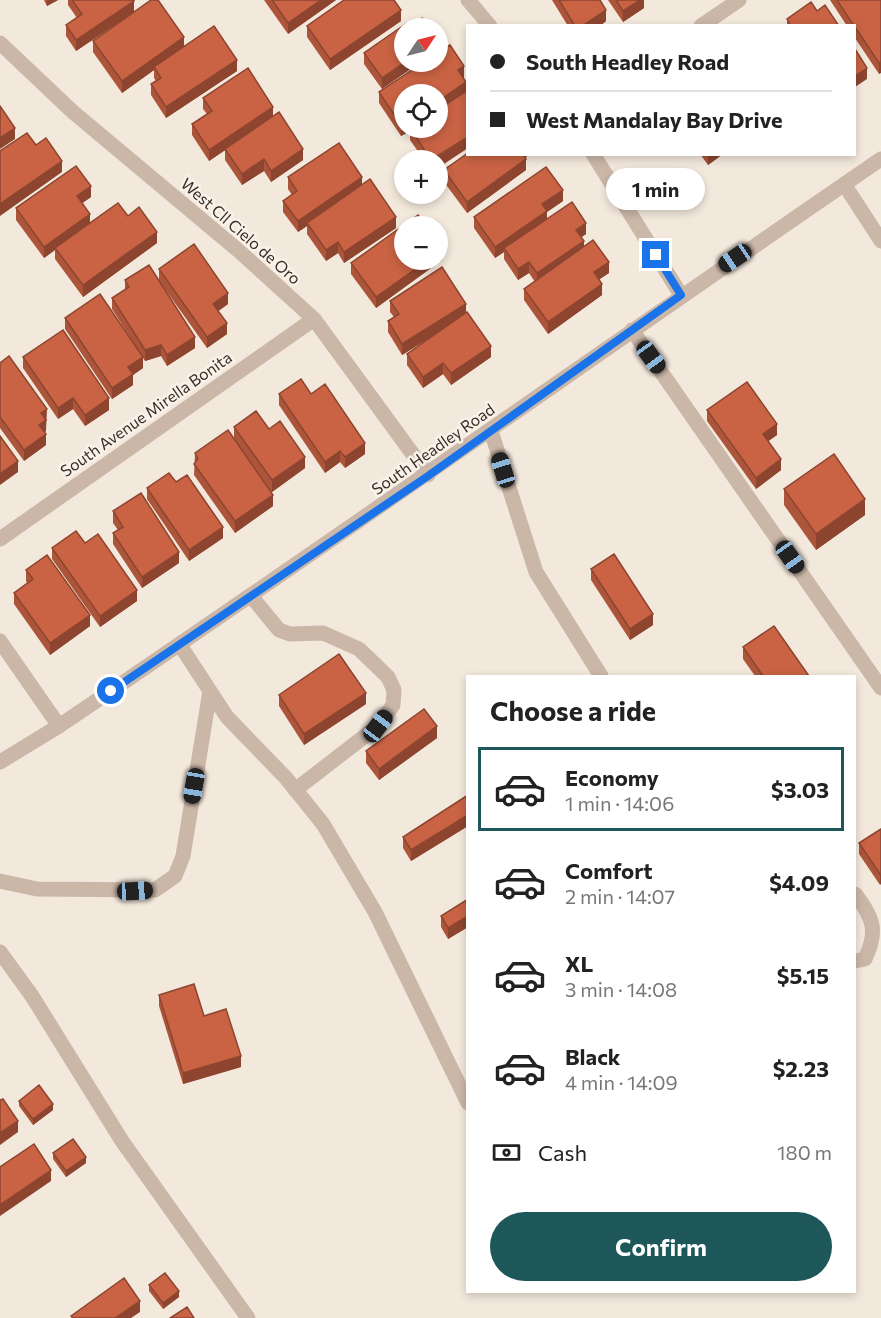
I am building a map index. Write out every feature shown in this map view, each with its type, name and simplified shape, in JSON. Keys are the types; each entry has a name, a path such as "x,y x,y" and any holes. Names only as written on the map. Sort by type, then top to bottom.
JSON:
{"street":[{"path":"468,0 488,24"},
{"path":"704,24 740,0"},
{"name":"West Cll Cielo de Oro","path":"0,43 73,112 239,251 314,319 428,476"},
{"path":"594,156 681,295"},
{"name":"South Headley Road","path":"0,762 59,726 428,476 681,295 881,159"},
{"path":"844,184 881,241"},
{"name":"South Avenue Mirella Bonita","path":"0,539 314,319"},
{"path":"632,330 881,688"},
{"path":"491,430 536,572 601,675"},
{"path":"251,596 279,630 290,634 323,633 359,649 388,676 394,690 393,705 378,726 295,790"},
{"path":"0,642 59,726"},
{"path":"180,645 227,717 295,790 323,824 375,912 466,1099"},
{"path":"0,881 38,889 155,890 175,876 183,856 210,692"},
{"path":"856,896 873,926 874,941 865,959 856,961"},
{"path":"0,952 32,996 122,1141 248,1318"}],"building":[{"path":"72,0 134,1 76,40 66,25 82,14"},
{"path":"151,0 158,0 184,37 122,81 93,41"},
{"path":"272,0 321,0 288,23"},
{"path":"344,0 394,0 401,10 330,59 307,26"},
{"path":"559,0 600,0 606,10 585,24 574,24"},
{"path":"616,0 640,0 623,11"},
{"path":"837,0 881,0 881,62 879,63 856,28 856,24 853,24"},
{"path":"811,2 817,11 825,5 838,24 790,24 787,19"},
{"path":"214,26 237,60 166,107 151,84 161,78 154,67"},
{"path":"394,32 394,70 382,78 364,53"},
{"path":"450,45 464,66 458,70 466,82 448,94 448,84 394,84 394,114 379,92 409,72 448,72 448,46"},
{"path":"856,51 867,68 856,75"},
{"path":"248,68 273,107 209,150 192,124 212,111 203,98"},
{"path":"466,91 466,138 447,150 424,150 417,138 448,138 448,103"},
{"path":"0,106 15,128 0,138"},
{"path":"279,112 303,149 271,171 264,159 242,174 225,149"},
{"path":"27,133 36,145 46,138 62,161 0,204 0,151"},
{"path":"339,143 362,177 298,221 283,201 297,191 288,177"},
{"path":"466,154 524,156 526,159 467,202 448,176 448,167"},
{"path":"76,166 91,186 77,196 90,214 44,247 16,208"},
{"path":"546,167 563,190 542,204 547,211 495,247 474,217"},
{"path":"370,179 395,216 344,252 338,242 326,250 307,223"},
{"path":"572,202 586,223 576,230 584,241 537,273 529,262 518,269 504,248"},
{"path":"118,203 128,216 139,207 157,232 83,285 55,248"},
{"path":"394,232 394,270 414,270 376,297 351,263"},
{"path":"593,240 609,262 594,272 602,284 548,322 524,289"},
{"path":"194,244 228,293 213,304 227,323 207,337 159,269"},
{"path":"149,265 195,337 167,355 161,345 145,350 112,298 129,287 125,280"},
{"path":"437,270 444,270 466,304 402,344 388,321 399,314 390,301"},
{"path":"100,294 143,357 128,367 133,374 112,388 65,318"},
{"path":"467,312 491,346 451,373 443,363 423,377 407,354"},
{"path":"63,330 109,398 85,415 73,398 58,408 23,357"},
{"path":"9,356 47,409 41,413 46,420 39,425 46,434 24,450 0,417 0,363"},
{"path":"301,379 311,394 325,384 365,443 345,457 340,451 325,462 279,394"},
{"path":"747,382 777,424 763,434 781,459 756,478 707,410"},
{"path":"256,411 269,429 280,421 305,457 272,480 234,427"},
{"path":"228,430 273,495 235,521 194,464 198,459 195,453"},
{"path":"0,436 18,461 0,474"},
{"path":"834,454 865,499 816,534 784,489"},
{"path":"169,473 176,482 187,475 223,527 189,550 147,488"},
{"path":"141,493 179,552 142,577 113,533 123,527 113,511"},
{"path":"76,531 85,543 98,534 137,590 100,616 52,548"},
{"path":"614,554 653,614 630,629 591,569"},
{"path":"47,555 90,615 50,643 14,593 33,579 26,570"},
{"path":"774,626 808,675 762,675 743,647"},
{"path":"339,654 366,693 304,734 279,695"},
{"path":"424,709 437,726 379,769 366,751"},
{"path":"466,796 466,816 411,850 403,837"},
{"path":"881,829 881,873 880,874 859,843"},
{"path":"466,900 466,917 448,928 441,916"},
{"path":"194,984 204,1016 226,1009 241,1056 183,1073 159,995"},
{"path":"39,1085 53,1104 33,1119 19,1101"},
{"path":"3,1099 18,1121 0,1133 0,1100"},
{"path":"73,1139 86,1157 66,1171 53,1153"},
{"path":"34,1144 51,1170 0,1205 0,1167"},
{"path":"165,1273 179,1291 163,1303 149,1285"},
{"path":"124,1278 140,1301 115,1318 73,1318 71,1316"},
{"path":"187,1307 194,1318 170,1318"}],"route":[{"path":"111,691 428,476 681,295 656,255"}]}
